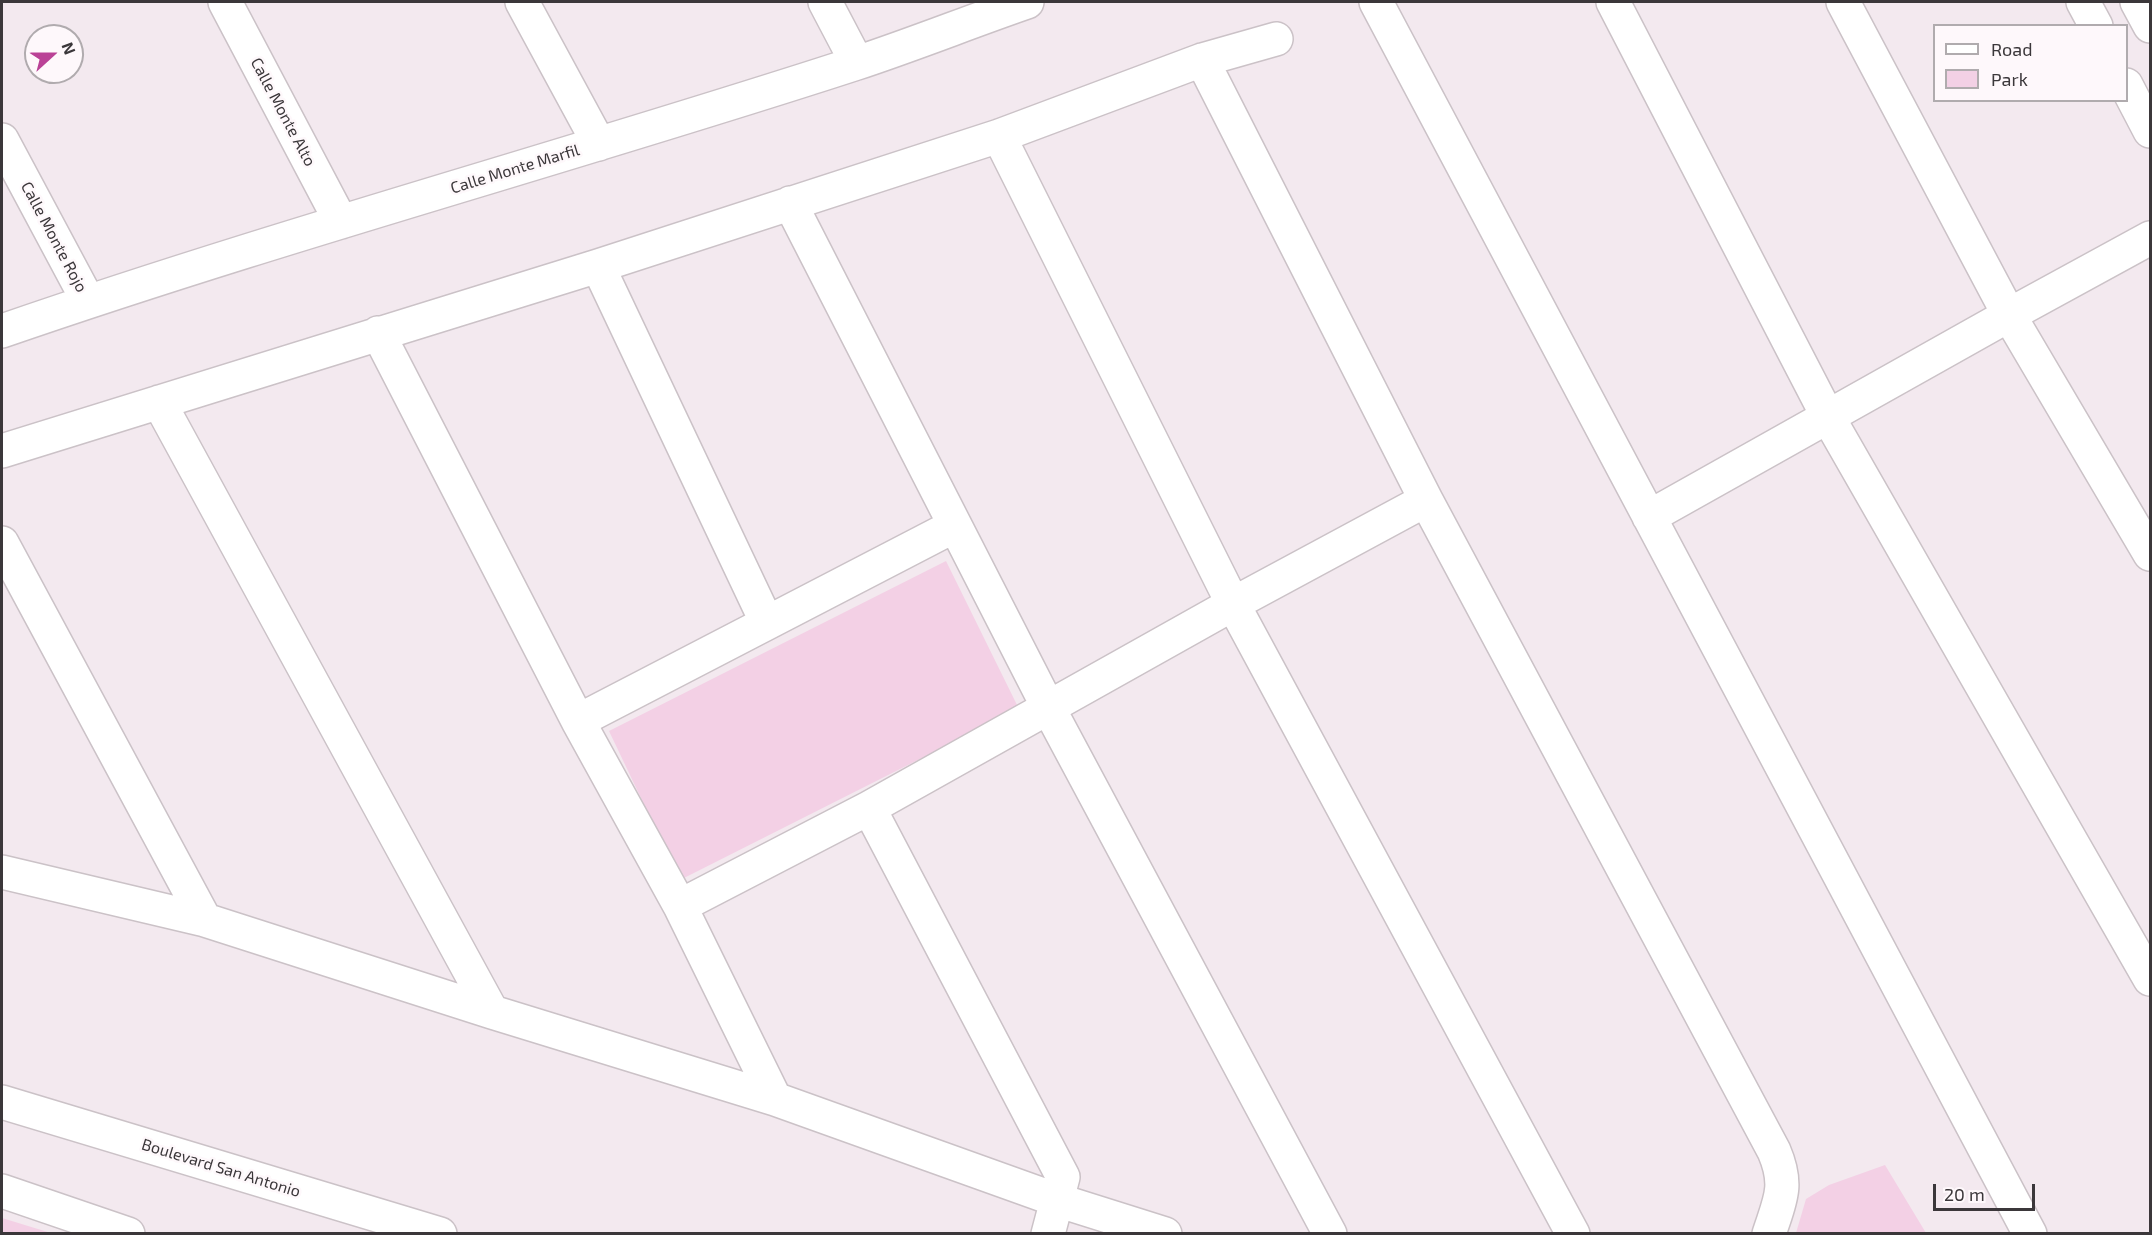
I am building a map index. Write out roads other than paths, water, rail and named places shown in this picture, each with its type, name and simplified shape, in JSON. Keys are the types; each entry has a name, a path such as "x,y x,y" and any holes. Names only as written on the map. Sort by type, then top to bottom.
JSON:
{"street":[{"name":"Calle Monte Alto","path":"225,2 341,222"},
{"path":"522,2 599,144"},
{"path":"825,2 857,63"},
{"name":"Calle Monte Marfil","path":"2,331 88,301 857,63 1027,2"},
{"path":"1376,2 2030,1233"},
{"path":"1613,2 1828,417 2151,979"},
{"path":"1843,2 2009,315 2151,554"},
{"path":"2083,2 2095,24"},
{"path":"2137,2 2151,26"},
{"path":"2,451 598,266 999,136 1202,60 1276,39"},
{"path":"1202,60 1426,501 1774,1151 1782,1168 1782,1194 1769,1233"},
{"path":"2128,87 2151,131"},
{"path":"999,136 1233,604 1573,1233"},
{"name":"Calle Monte Rojo","path":"2,140 88,301"},
{"path":"790,203 1048,707 1330,1233"},
{"path":"1649,517 2151,238"},
{"path":"598,266 767,623"},
{"path":"378,333 578,721 680,906 775,1099"},
{"path":"159,402 492,1012"},
{"path":"680,906 869,808 1233,604 1426,501"},
{"path":"578,721 954,525"},
{"path":"2,543 205,920"},
{"path":"869,808 1063,1177 1048,1233"},
{"path":"2,872 205,920 775,1099 1057,1200 1165,1233"},
{"name":"Boulevard San Antonio","path":"2,1102 440,1233"},
{"path":"2,1191 128,1233"}]}
